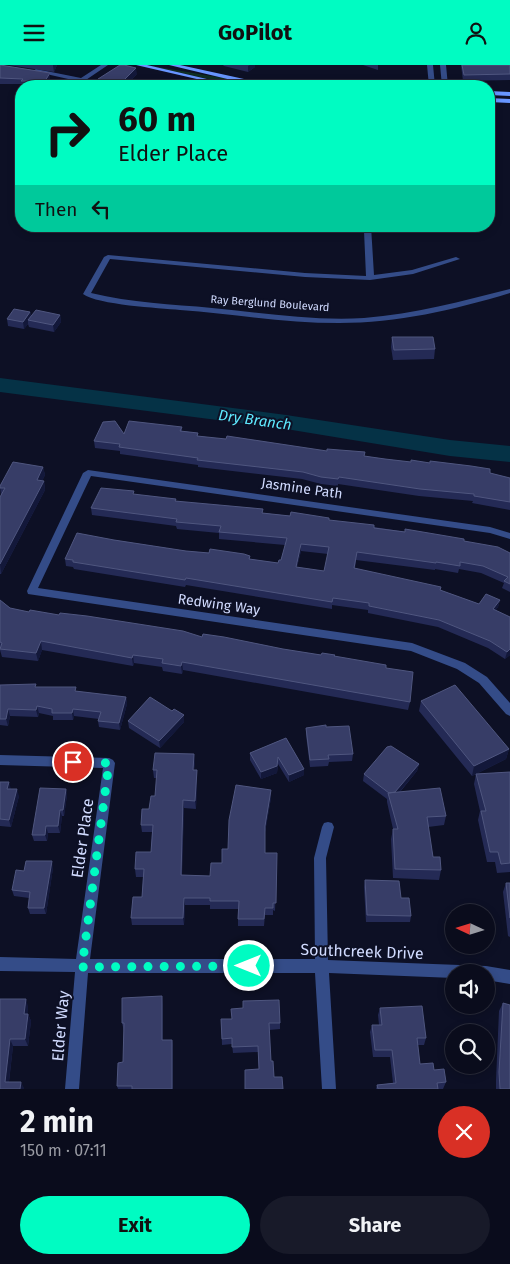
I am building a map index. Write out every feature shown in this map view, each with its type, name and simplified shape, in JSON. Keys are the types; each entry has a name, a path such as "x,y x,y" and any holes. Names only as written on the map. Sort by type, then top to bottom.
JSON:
{"street":[{"path":"29,70 82,80 105,65"},
{"path":"139,65 207,80"},
{"path":"172,65 240,80"},
{"path":"430,65 431,80"},
{"path":"443,65 445,80"},
{"path":"495,93 510,93"},
{"path":"495,100 510,101"},
{"path":"367,232 370,278 413,272 456,259"},
{"name":"Ray Berglund Boulevard","path":"370,278 313,276 108,257 87,294 125,302 314,320 365,319 421,314 460,306 510,291"},
{"name":"Jasmine Path","path":"88,473 353,509 490,530 510,536"},
{"name":"Redwing Way","path":"88,473 32,591 412,647 461,666 483,680 510,711"},
{"name":"Elder Place","path":"0,761 109,763 82,967"},
{"path":"328,827 320,858 320,937 329,1089"},
{"name":"Southcreek Drive","path":"0,964 82,967 323,966 445,971"},
{"name":"Elder Way","path":"72,1089 82,967"},
{"path":"495,974 510,977"}],"green space":[{"path":"146,65 235,80 213,80"}],"building":[{"path":"0,65 50,73 46,80 0,78"},
{"path":"120,65 136,68 124,80 98,79"},
{"path":"462,65 510,65 510,74 464,75"},
{"path":"14,309 30,312 23,322 7,319"},
{"path":"36,310 60,315 53,325 28,320"},
{"path":"392,337 433,337 435,349 394,350"},
{"path":"115,421 124,434 129,421 182,427 180,431 198,433 197,436 226,439 227,436 327,451 327,449 365,452 364,456 385,459 430,463 430,461 490,469 490,473 510,478 510,502 474,496 474,494 420,489 339,477 338,479 321,477 303,472 197,460 198,458 119,447 120,444 94,441 103,422"},
{"path":"13,462 43,467 37,480 44,481 0,564 0,497 5,488 0,488 0,486"},
{"path":"101,488 134,491 133,494 176,499 175,501 263,509 262,513 290,516 291,512 329,518 329,520 374,525 374,528 405,532 405,529 498,547 510,553 510,584 504,581 508,577 483,566 460,562 460,566 357,552 354,568 441,587 440,590 479,604 486,594 500,600 493,609 510,617 510,649 507,652 490,641 439,620 369,606 369,603 333,598 332,602 73,562 73,560 65,559 77,533 186,551 209,553 210,549 244,554 250,556 249,559 278,563 281,560 287,538 219,532 221,526 176,522 177,519 91,508","holes":["301,544 329,547 324,571 296,567"]},
{"path":"0,600 10,608 29,612 30,610 59,615 60,613 87,616 183,631 202,637 203,634 224,637 283,649 321,655 322,653 335,655 386,665 386,668 413,672 410,702 182,662 181,666 162,663 163,659 133,655 132,658 41,641 36,653 0,649 2,643 0,642"},
{"path":"36,684 35,687 76,687 75,691 126,697 119,723 98,721 101,712 73,709 72,713 52,713 52,709 37,706 36,710 8,709 6,719 0,719 0,685"},
{"path":"455,685 509,749 474,766 421,701"},
{"path":"150,697 172,711 174,709 184,715 159,741 128,721"},
{"path":"326,725 326,727 349,726 353,754 328,755 329,759 310,760 306,728"},
{"path":"286,738 304,769 289,775 278,757 277,766 261,772 250,753"},
{"path":"391,746 419,764 395,792 389,793 364,774 387,747"},
{"path":"155,753 194,754 193,770 197,770 195,801 183,800 181,875 210,876 211,863 222,863 222,849 228,849 229,820 236,785 271,790 265,826 265,853 277,853 276,903 273,903 273,908 265,908 264,919 238,919 239,901 210,901 210,898 184,898 183,918 131,918 133,897 142,897 144,869 135,869 136,852 151,852 153,825 141,825 142,809 149,809 151,796 155,796 157,770 153,770"},
{"path":"510,772 510,863 501,864 498,852 490,852 481,811 486,811 476,774"},
{"path":"0,782 9,782 7,789 17,789 9,820 0,819"},
{"path":"40,788 66,789 63,810 60,810 58,826 46,826 45,835 32,835"},
{"path":"440,788 446,816 427,817 433,857 440,857 441,870 395,869 393,829 398,829 388,793"},
{"path":"26,861 52,861 44,908 28,908 30,892 12,890 16,870 24,871"},
{"path":"365,880 399,881 401,898 409,898 411,916 367,915"},
{"path":"506,883 510,883 510,918"},
{"path":"162,996 162,1040 172,1040 172,1089 132,1089 132,1086 117,1086 118,1063 123,1062 124,1023 122,1023 122,998"},
{"path":"0,999 26,999 24,1014 28,1014 25,1039 10,1039 5,1082 21,1082 20,1089 0,1089"},
{"path":"279,1000 280,1023 269,1023 271,1061 273,1061 274,1077 282,1077 283,1089 245,1089 245,1070 259,1069 258,1046 232,1047 232,1038 222,1039 221,1019 232,1019 231,1009 243,1008 243,1001"},
{"path":"503,1003 510,1005 510,1089 500,1089 499,1072"},
{"path":"422,1006 426,1038 417,1038 420,1064 433,1063 434,1070 444,1069 446,1082 437,1083 438,1089 378,1089 377,1085 396,1083 392,1050 375,1050 372,1025 382,1025 380,1008"}],"waterway":[{"name":"Dry Branch","path":"0,385 286,422 450,448 510,454"}],"route":[{"path":"73,762 109,763 82,967 249,966"}]}
